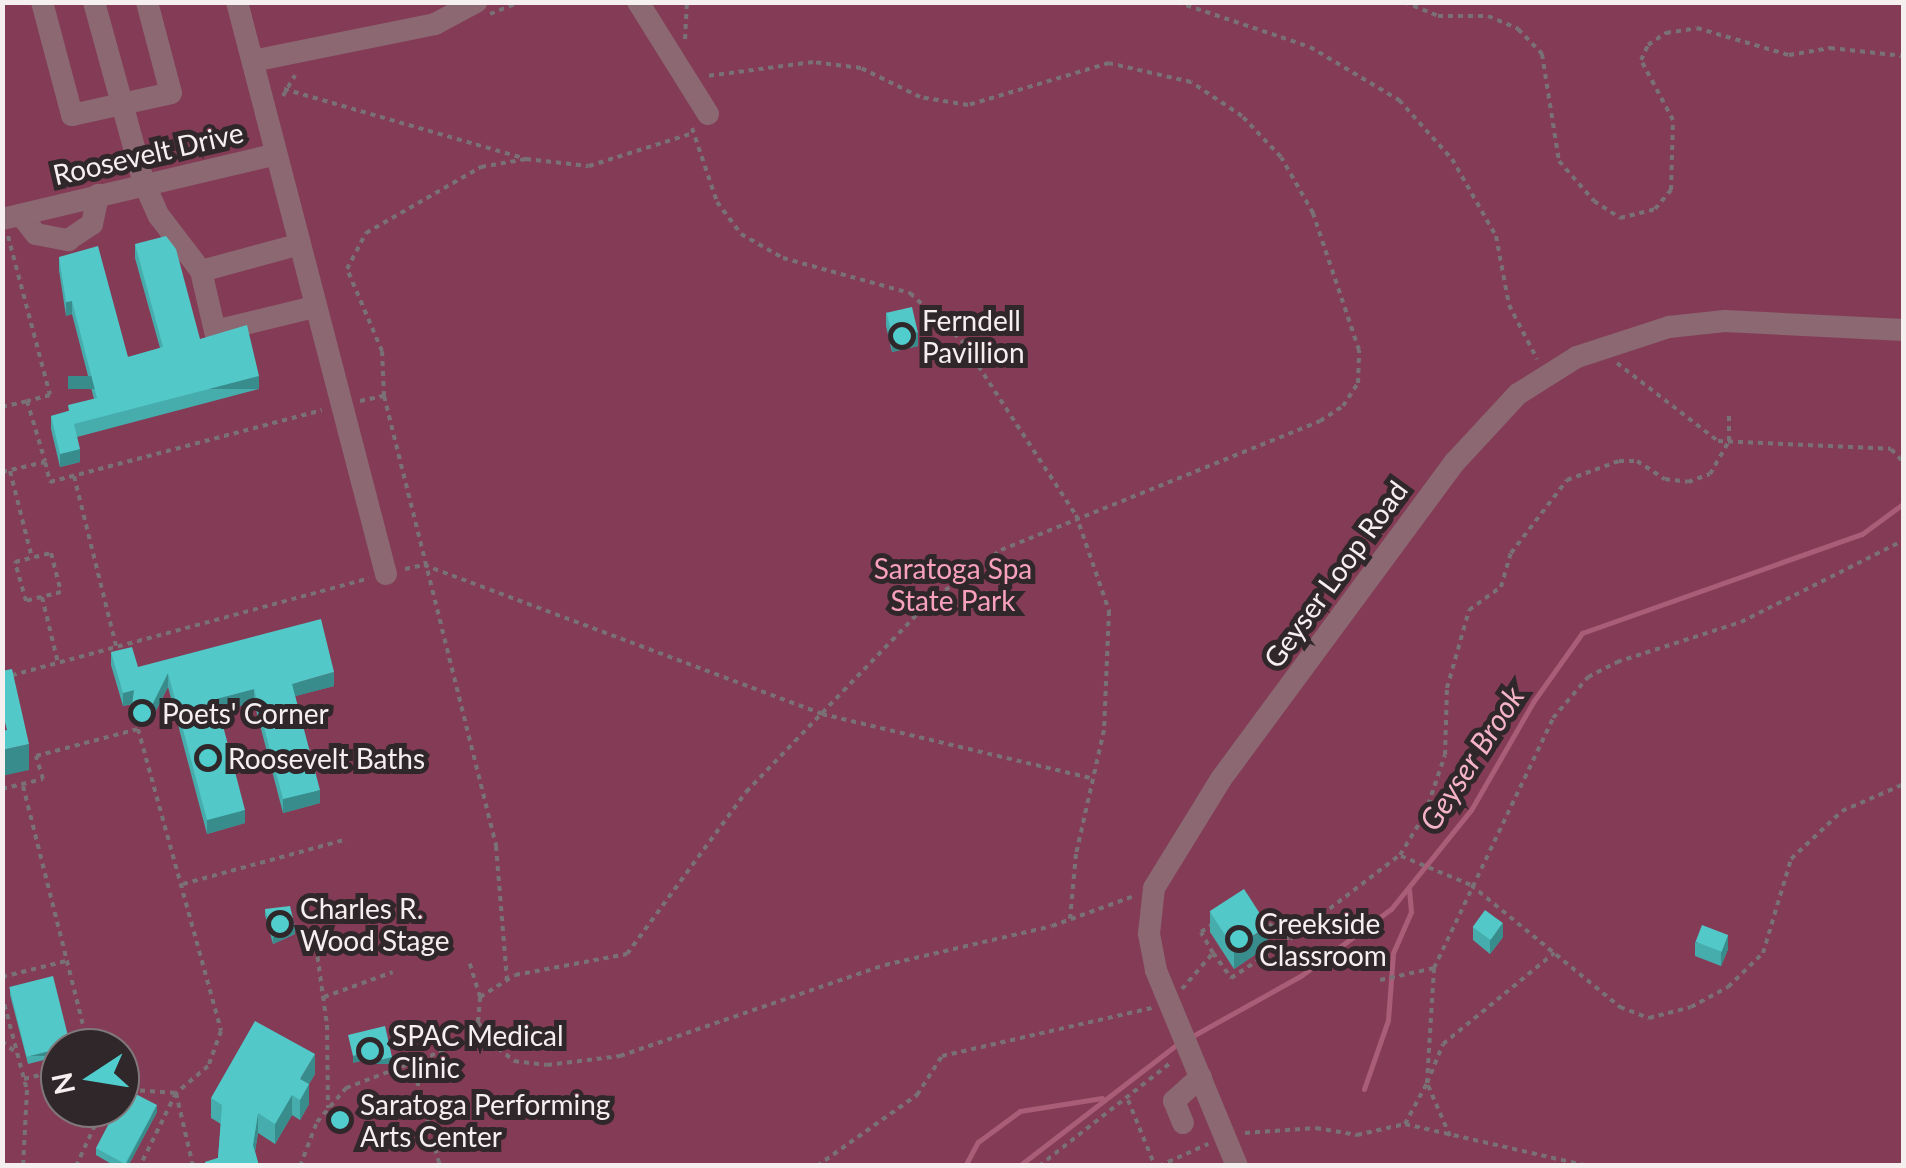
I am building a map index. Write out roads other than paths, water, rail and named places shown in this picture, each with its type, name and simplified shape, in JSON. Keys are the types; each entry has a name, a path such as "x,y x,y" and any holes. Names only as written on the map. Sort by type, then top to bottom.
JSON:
{"street":[{"path":"42,2 72,115 171,93 147,2"},
{"path":"94,2 144,184 159,216 201,271 215,331 314,307"},
{"name":"Roosevelt Drive","path":"9,217 273,154 237,2"},
{"path":"396,29 449,2"},
{"path":"252,61 435,24 476,2"},
{"path":"638,2 682,79 708,114"},
{"path":"273,154 388,573"},
{"path":"9,217 36,234 68,240 92,224 98,195"},
{"path":"201,271 297,245"},
{"name":"Geyser Loop Road","path":"1237,1166 1170,1006 1149,934 1154,888 1201,831 1339,636 1454,463 1518,394 1600,349 1669,326 1725,321 1904,330"},
{"path":"1183,1123 1174,1101 1202,1077"}],"waterway":[{"name":"Geyser Brook","path":"1189,1038 1302,975 1391,909 1471,810 1533,702 1582,633 1862,534 1904,503"},
{"path":"1364,1089 1388,1020 1393,953 1411,912 1409,890"},
{"name":"Geyser Brook","path":"1019,1166 1179,1043"},
{"name":"Geyser Brook","path":"965,1166 978,1142 1020,1111 1102,1098"}],"place":[{"name":"Ferndell Pavillion","path":"902,336"},
{"name":"Poets' Corner","path":"142,713"},
{"name":"Roosevelt Baths","path":"208,758"},
{"name":"Charles R. Wood Stage","path":"280,924"},
{"name":"Creekside Classroom","path":"1239,939"},
{"name":"SPAC Medical Clinic","path":"370,1051"},
{"name":"Saratoga Performing Arts Center","path":"340,1120"}],"park label":[{"name":"Saratoga Spa State Park","path":"953,584"}]}
